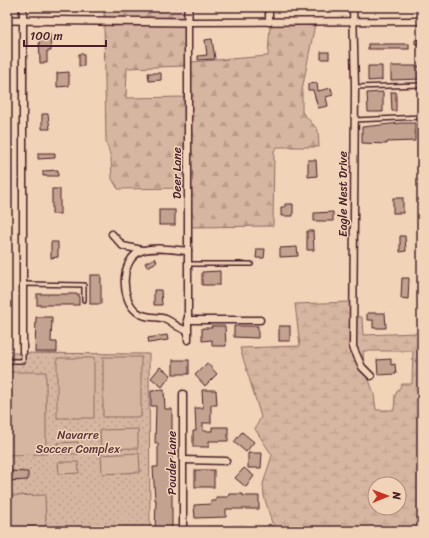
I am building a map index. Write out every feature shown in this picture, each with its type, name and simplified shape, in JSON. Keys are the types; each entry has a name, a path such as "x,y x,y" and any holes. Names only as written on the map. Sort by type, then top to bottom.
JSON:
{"street":[{"path":"23,7 23,352"},
{"name":"Deer Lane","path":"188,7 188,340"},
{"path":"269,7 269,22"},
{"name":"Eagle Nest Drive","path":"353,7 355,87 353,347 362,367 371,376"},
{"path":"7,20 82,22 269,22 353,20 422,21"},
{"path":"112,234 123,246 142,250 188,251"},
{"path":"142,250 132,257 126,273 127,299 130,306 138,313 148,318 162,318 170,321 180,329 187,330"},
{"path":"187,320 260,320"},
{"name":"Pouder Lane","path":"183,394 183,531"},
{"path":"183,460 226,461"},
{"path":"206,531 244,530"}],"lane":[{"path":"355,87 422,85"},
{"path":"354,120 422,117"},
{"path":"188,264 251,264"},
{"path":"23,284 84,285 84,300"},
{"path":"7,361 23,362 23,352"}],"green space":[{"path":"104,7 185,7 185,19 104,19"},
{"path":"315,24 302,90 302,112 318,130 319,147 277,147 274,151 273,226 191,227 191,62 268,56 270,25"},
{"path":"104,25 185,25 185,66 127,68 126,98 185,97 185,188 118,189 112,179 111,158 106,142"},
{"path":"350,302 350,348 359,368 368,377 374,394 376,410 394,410 395,395 402,384 412,384 413,351 363,351 364,364 356,347 356,317 362,317 363,335 418,333 422,306 422,531 282,531 272,523 264,496 263,484 272,455 255,429 261,417 240,348 300,346 295,304"},
{"name":"Navarre Soccer Complex","path":"7,353 149,354 150,531 7,531"},
{"path":"103,357 141,357 141,417 103,417"},
{"path":"57,358 94,358 94,418 57,418"},
{"path":"7,372 46,372 46,454 7,455"},
{"path":"138,429 138,448 101,449 100,430"},
{"path":"78,442 78,454 58,454 57,443"},
{"path":"139,453 140,472 102,474 101,455"},
{"path":"58,462 78,462 79,473 59,474"},
{"path":"45,495 46,526 7,527 7,496"}],"building":[{"path":"50,34 51,51 47,51 47,63 40,63 39,35"},
{"path":"212,39 215,59 198,60 198,56 207,55 205,40"},
{"path":"422,39 422,44 415,44 415,40"},
{"path":"368,44 409,44 409,49 368,49"},
{"path":"321,52 329,52 329,59 321,59"},
{"path":"79,54 84,54 84,66 79,66"},
{"path":"368,66 382,66 382,80 368,81"},
{"path":"391,66 421,66 421,79 391,80"},
{"path":"69,72 69,86 57,87 57,73"},
{"path":"148,73 161,73 161,80 149,81"},
{"path":"317,83 318,91 331,88 333,95 326,97 328,106 318,108 313,90 308,90 308,84"},
{"path":"383,92 383,112 368,112 367,93"},
{"path":"391,92 396,92 396,111 392,111"},
{"path":"42,114 48,114 50,129 42,129"},
{"path":"415,123 415,141 387,142 387,144 362,143 362,127"},
{"path":"38,153 55,153 55,158 38,159"},
{"path":"308,160 316,160 317,176 308,177"},
{"path":"58,170 58,176 43,176 43,171"},
{"path":"52,189 60,189 60,214 52,214"},
{"path":"393,198 403,198 403,213 393,213"},
{"path":"285,204 293,204 293,216 281,216 281,207 285,207"},
{"path":"159,210 175,210 175,225 159,225"},
{"path":"333,212 333,221 314,221 314,213"},
{"path":"307,231 313,231 314,250 307,250"},
{"path":"400,236 405,236 406,251 400,252"},
{"path":"51,242 58,242 58,257 51,258"},
{"path":"297,247 298,256 280,257 280,248"},
{"path":"257,249 265,249 264,258 256,258"},
{"path":"155,258 157,262 147,267 145,263"},
{"path":"220,271 220,285 202,285 202,272"},
{"path":"90,275 101,275 101,304 90,304"},
{"path":"402,278 409,278 408,299 401,298"},
{"path":"154,290 161,290 162,305 154,305"},
{"path":"37,294 79,294 79,305 37,305"},
{"path":"367,313 385,313 386,328 373,328 373,320 367,320"},
{"path":"36,317 52,317 51,342 57,342 57,352 35,352"},
{"path":"211,326 225,326 226,346 212,346 212,340 202,341 202,328 212,328"},
{"path":"234,326 258,326 258,338 234,337"},
{"path":"279,326 290,326 290,341 279,341"},
{"path":"167,335 168,340 149,343 148,338"},
{"path":"391,359 391,365 395,364 396,374 378,375 377,360"},
{"path":"173,360 189,360 189,374 173,374"},
{"path":"207,363 217,374 205,386 195,375"},
{"path":"160,367 171,375 162,387 151,378"},
{"path":"164,390 165,409 172,409 172,526 171,531 155,531 156,500 153,467 158,467 158,443 155,443 156,406 151,406 151,391"},
{"path":"202,390 216,390 217,405 211,405 211,423 203,423 203,431 212,431 212,427 228,427 228,441 209,441 209,447 193,447 193,431 196,431 195,408 203,408"},
{"path":"242,432 254,442 246,452 234,442"},
{"path":"248,453 262,453 261,468 248,468"},
{"path":"244,468 254,476 246,487 235,478"},
{"path":"195,470 214,470 214,487 195,487"},
{"path":"7,471 28,472 28,480 7,481"},
{"path":"229,494 259,496 259,509 226,509 226,517 195,518 194,505 211,504 211,501 216,501 216,497 228,497"},
{"path":"269,524 280,531 264,531"}]}
